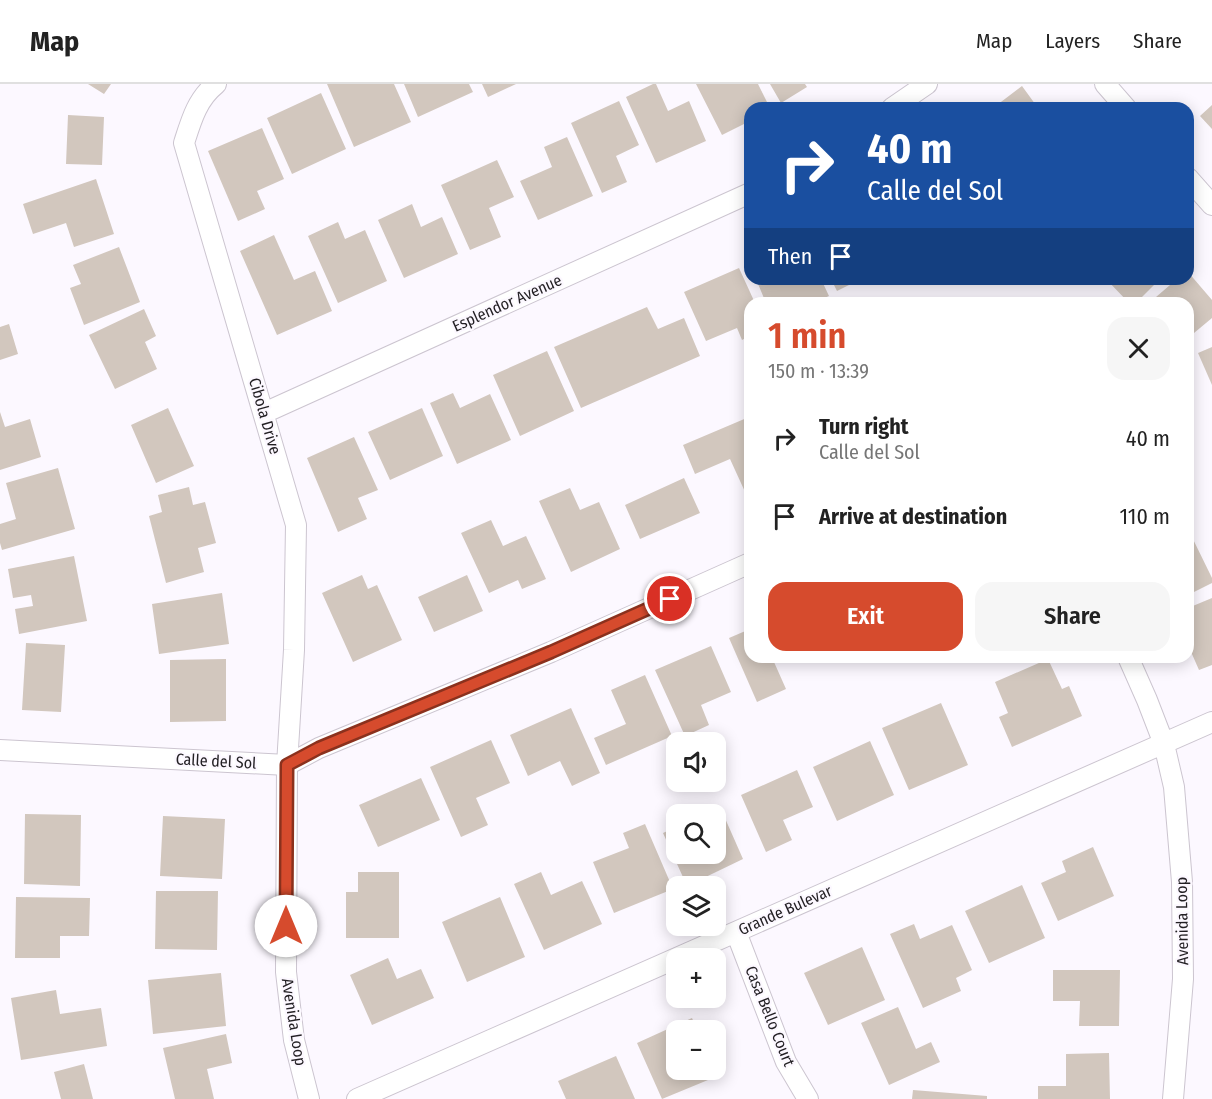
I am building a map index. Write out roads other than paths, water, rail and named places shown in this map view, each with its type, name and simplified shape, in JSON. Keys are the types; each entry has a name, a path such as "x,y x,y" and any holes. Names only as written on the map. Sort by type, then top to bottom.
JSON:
{"street":[{"name":"Cibola Drive","path":"216,84 194,111 184,144 296,525 294,650 287,765"},
{"path":"901,102 927,84"},
{"path":"1105,84 1121,102"},
{"path":"1194,185 1212,205"},
{"name":"Esplendor Avenue","path":"264,413 744,196"},
{"path":"287,765 319,748 551,652 744,566"},
{"path":"1131,663 1164,744"},
{"name":"Grande Bulevar","path":"357,1099 1212,722"},
{"name":"Avenida Loop","path":"1164,744 1174,787 1182,882 1183,979 1173,1099"},
{"name":"Calle del Sol","path":"0,750 287,765"},
{"name":"Avenida Loop","path":"287,765 286,972 294,1040 309,1099"},
{"name":"Casa Bello Court","path":"736,932 786,1062 808,1099"}]}
